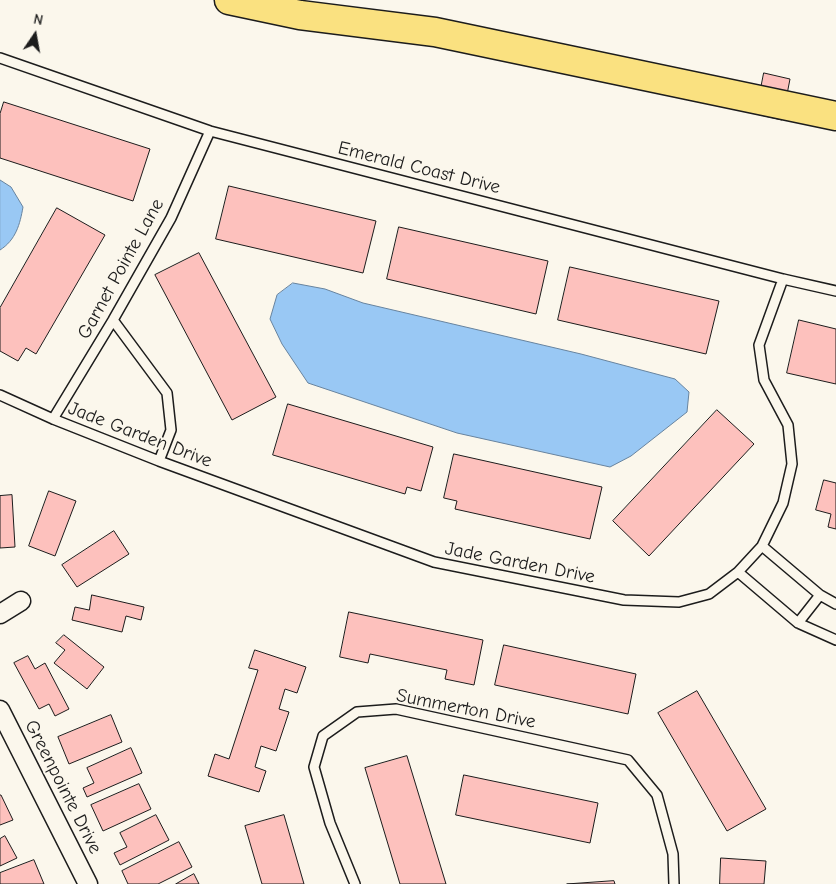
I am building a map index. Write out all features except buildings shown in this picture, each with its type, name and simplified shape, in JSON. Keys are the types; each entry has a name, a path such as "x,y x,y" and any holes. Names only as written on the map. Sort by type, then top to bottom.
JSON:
{"highway":[{"path":"228,0 300,15 435,32 836,116"}],"street":[{"path":"0,614 21,601"},
{"name":"Greenpointe Drive","path":"0,710 88,884"}],"lane":[{"name":"Emerald Coast Drive","path":"0,58 210,131 836,291"},
{"name":"Garnet Pointe Lane","path":"53,420 113,320 170,218 210,131"},
{"name":"Jade Garden Drive","path":"0,395 53,420 159,461 434,562 624,600 679,602 709,594 738,572 762,546 783,503 792,464 788,425 764,380 759,346 783,279"},
{"path":"113,320 167,394 171,430 159,461"},
{"path":"762,546 820,595 836,604"},
{"path":"738,572 798,623 836,640"},
{"path":"798,623 820,595"},
{"name":"Summerton Drive","path":"355,884 330,823 314,767 322,736 329,731 357,712 396,709 628,760 657,796 673,854 674,884"}],"water":[{"path":"0,180 11,187 23,207 19,225 14,236 0,250"},
{"path":"293,283 325,289 363,303 581,354 675,379 689,392 687,412 631,456 610,467 457,433 308,383 282,344 270,319 277,295"}]}
